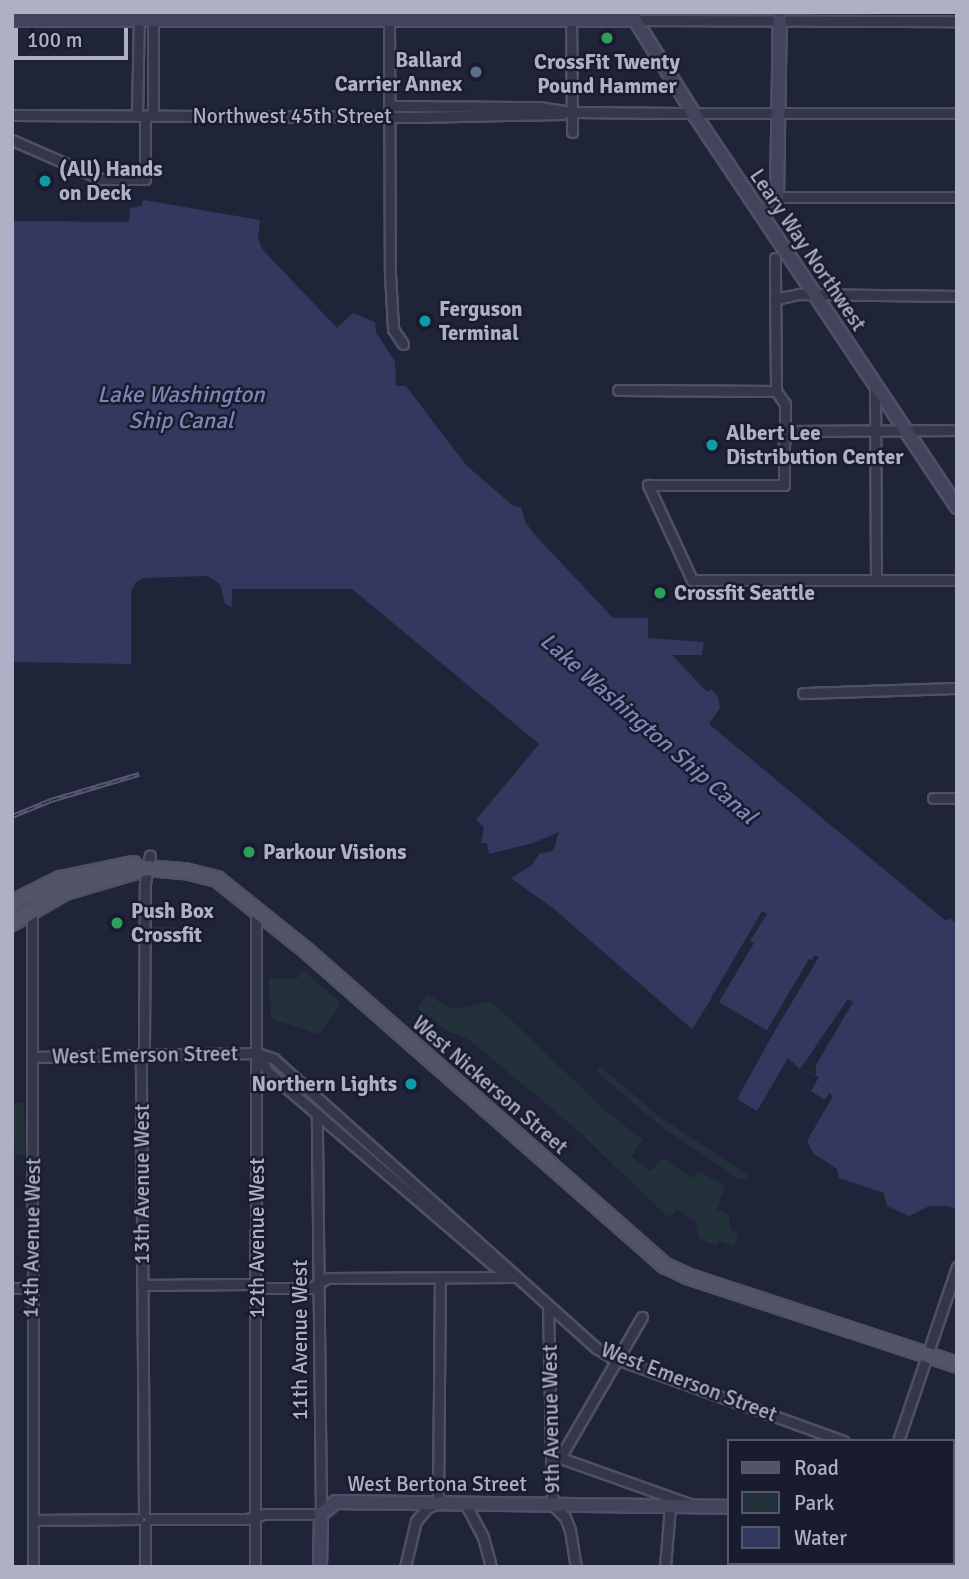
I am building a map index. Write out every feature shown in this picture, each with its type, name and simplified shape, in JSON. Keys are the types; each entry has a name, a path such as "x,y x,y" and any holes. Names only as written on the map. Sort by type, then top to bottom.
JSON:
{"main road":[{"path":"12,903 27,893 60,879 95,869 148,862"},
{"name":"West Nickerson Street","path":"12,923 32,909 88,883 148,862 217,879 256,909 666,1266 687,1276 957,1365"}],"street":[{"path":"12,140 101,179 145,179 146,16"},
{"path":"145,116 146,16"},
{"path":"12,20 146,16 633,16 957,21"},
{"path":"571,16 572,132"},
{"name":"Leary Way Northwest","path":"633,16 694,114 957,507"},
{"path":"390,17 393,329 403,344"},
{"path":"763,216 777,197 780,17"},
{"name":"Northwest 45th Street","path":"12,115 145,116 390,110 553,116 572,112 957,113"},
{"path":"777,197 957,197"},
{"path":"775,258 776,391 785,404 785,424 790,431"},
{"path":"775,299 816,294 957,296"},
{"path":"876,386 876,580"},
{"path":"618,390 776,391"},
{"path":"790,431 957,430"},
{"path":"790,431 785,442 784,485 648,485 692,580 957,580"},
{"path":"803,693 957,688"},
{"path":"933,798 957,798"},
{"name":"13th Avenue West","path":"145,1567 142,1285 143,1055 148,862"},
{"name":"14th Avenue West","path":"32,909 33,1567"},
{"name":"12th Avenue West","path":"255,1567 256,909"},
{"name":"West Emerson Street","path":"257,1053 268,1072 493,1265 514,1277 596,1349 838,1439"},
{"name":"West Emerson Street","path":"33,1057 257,1053 274,1059 499,1258 514,1277"},
{"name":"11th Avenue West","path":"317,1113 320,1567"},
{"path":"899,1439 957,1267"},
{"path":"142,1285 311,1288 327,1278 514,1277"},
{"path":"405,1567 416,1521 427,1508 438,1503 440,1279"},
{"path":"12,1288 32,1288"},
{"name":"9th Avenue West","path":"548,1306 557,1456 552,1504 565,1517 570,1530 576,1567"},
{"path":"642,1317 557,1456 695,1506"},
{"name":"West Bertona Street","path":"33,1520 321,1514 336,1503 727,1507"},
{"path":"465,1503 483,1537 491,1567"},
{"path":"664,1567 670,1506"}],"green space":[{"path":"153,926 196,929 196,942 153,942"},
{"path":"303,970 341,1003 319,1034 271,1019 269,978 297,978"},
{"path":"428,994 444,1005 457,1009 491,1001 607,1112 643,1140 631,1156 651,1171 663,1158 693,1178 698,1171 725,1186 717,1209 729,1214 730,1229 738,1233 734,1246 719,1241 717,1246 698,1238 697,1222 677,1210 669,1218 574,1127 467,1038 449,1032 417,1008"},
{"path":"600,1066 661,1118 748,1175 747,1178 740,1180 662,1127 596,1071"},
{"path":"13,1103 24,1103 25,1155 15,1155"}],"water":[{"name":"Lake Washington Ship Canal","path":"143,200 260,220 258,239 263,250 337,328 353,313 375,322 376,332 395,362 396,386 406,386 466,465 512,505 521,508 526,523 535,535 613,618 648,618 648,638 704,642 702,655 672,655 707,692 711,689 718,697 720,708 709,724 946,921 950,918 957,925 957,1209 929,1206 909,1216 887,1206 884,1193 839,1178 837,1169 814,1154 807,1141 833,1096 829,1093 825,1100 811,1091 819,1077 800,1069 788,1058 757,1111 737,1099 773,1034 712,998 692,1029 554,909 511,878 532,865 539,854 553,851 559,832 533,843 489,854 487,843 481,843 484,827 476,820 539,744 352,589 232,589 232,607 225,604 220,584 207,576 143,578 135,583 131,592 131,664 12,662 12,221 129,222 130,208 142,206"}],"pier":[{"path":"762,911 767,914 750,941 754,943 719,1002 711,998"},
{"path":"815,955 819,957 773,1034 767,1030 809,959 812,960"},
{"path":"848,999 853,1002 816,1065 816,1075 800,1069"}],"railway":[{"path":"12,816 51,800 139,774"}],"place":[{"name":"CrossFit Twenty Pound Hammer","path":"607,38"},
{"name":"Ballard Carrier Annex","path":"476,72"},
{"name":"(All) Hands on Deck","path":"45,181"},
{"name":"Ferguson Terminal","path":"425,321"},
{"name":"Albert Lee Distribution Center","path":"712,445"},
{"name":"Crossfit Seattle","path":"660,593"},
{"name":"Parkour Visions","path":"249,852"},
{"name":"Push Box Crossfit","path":"117,923"},
{"name":"Northern Lights","path":"411,1084"}]}
